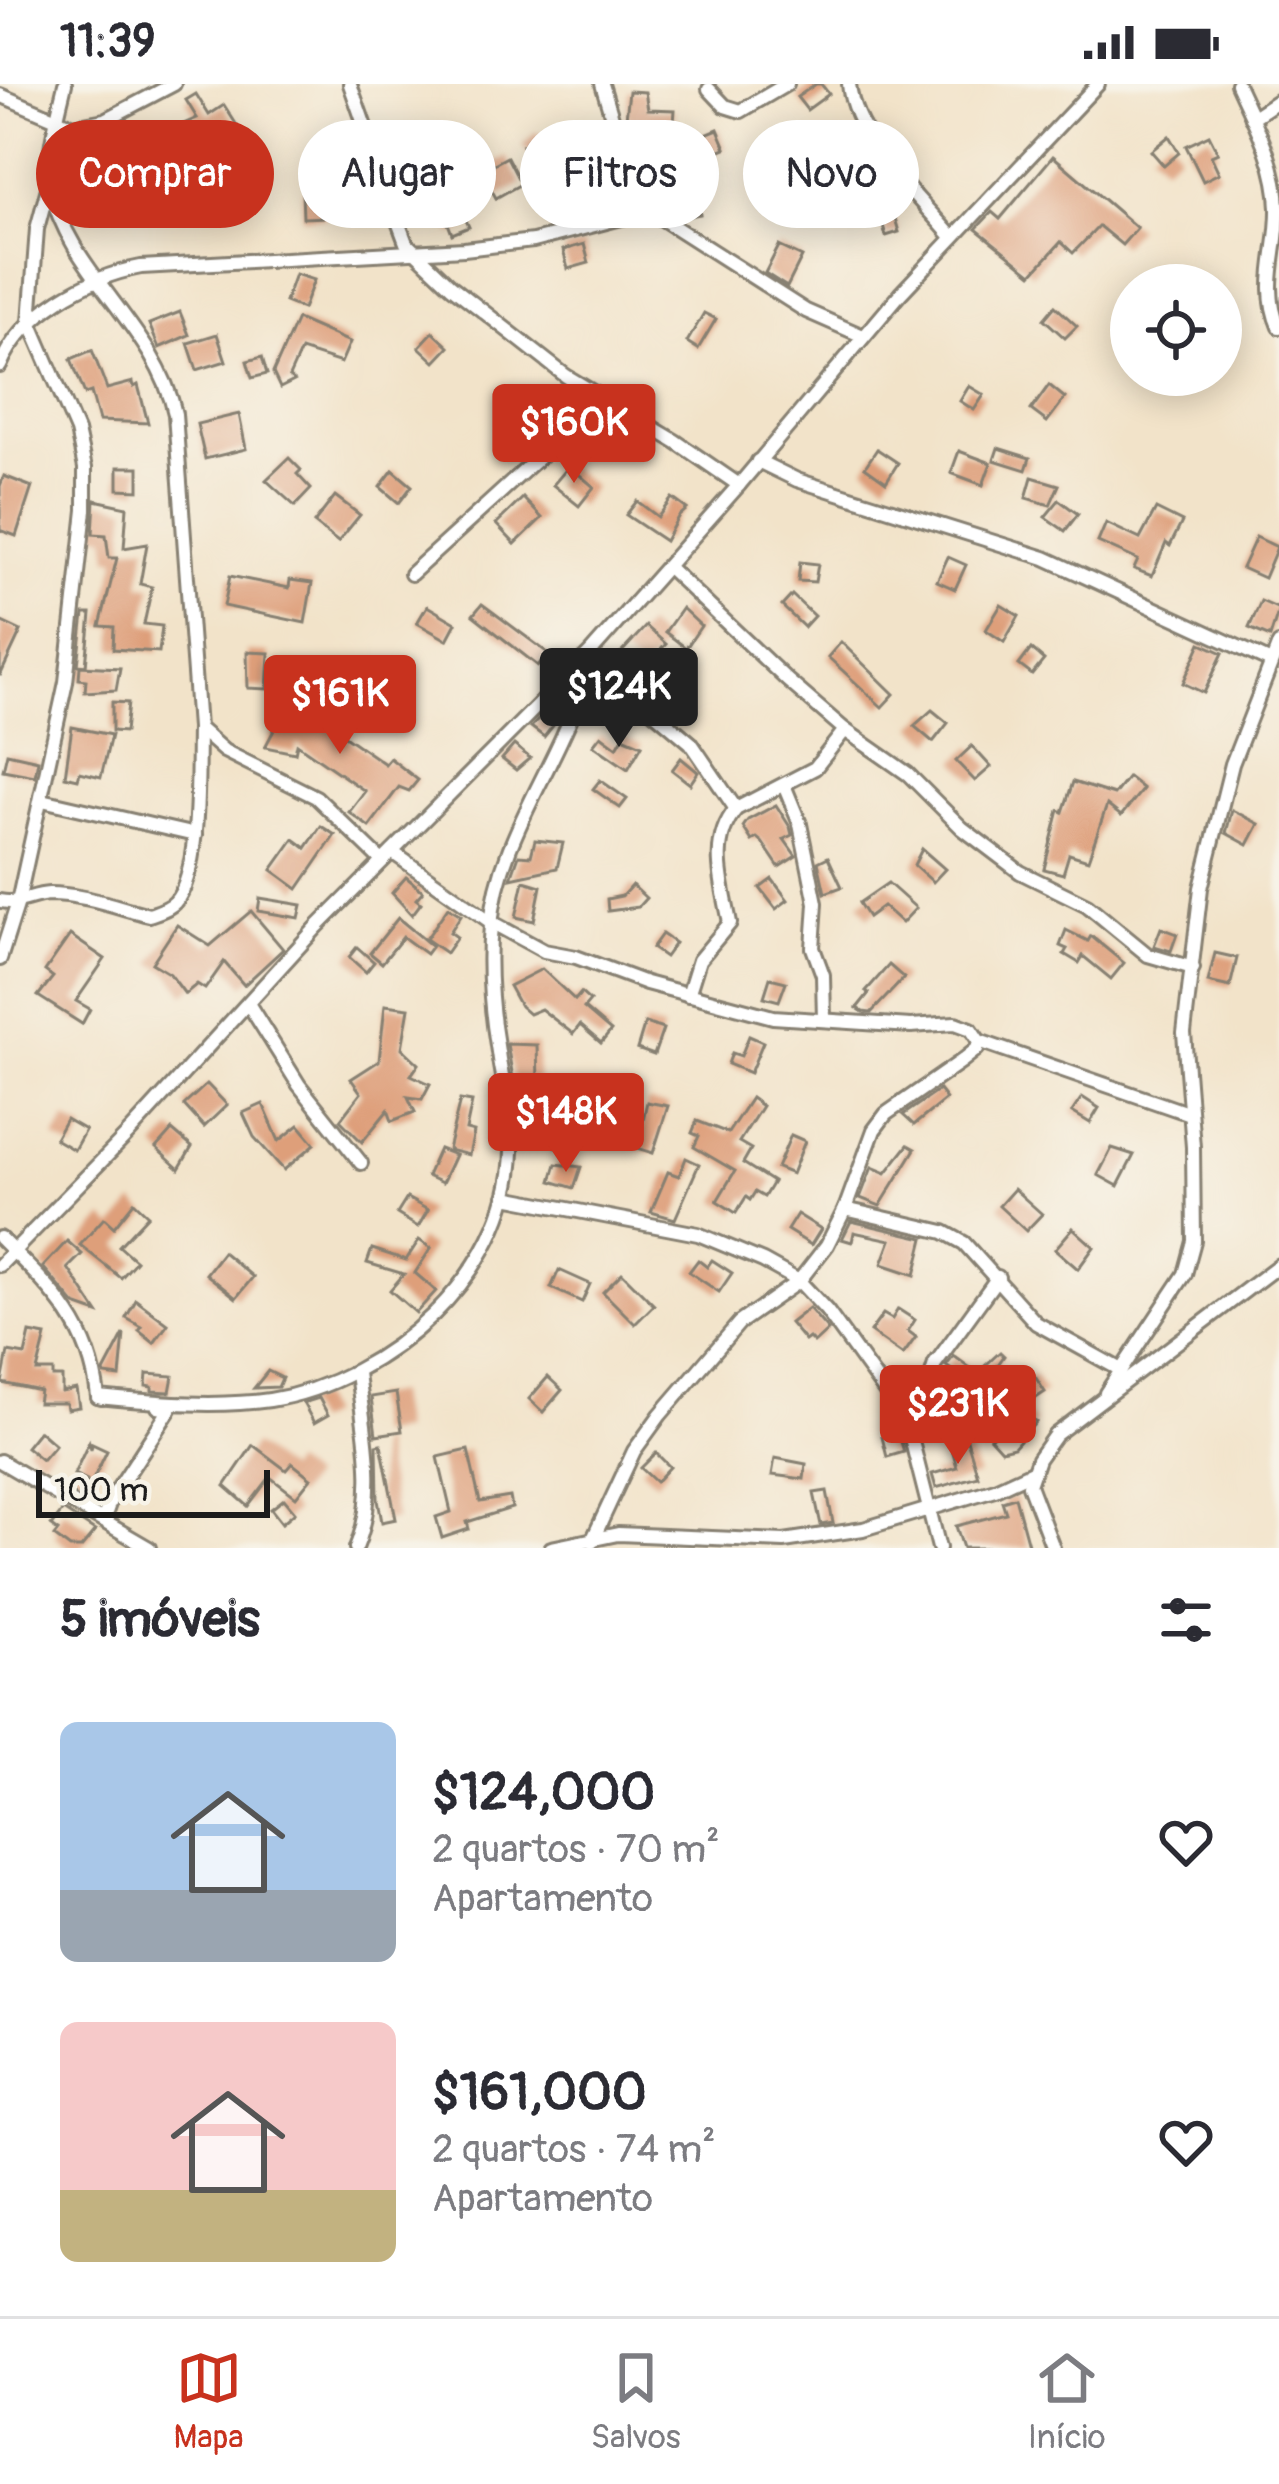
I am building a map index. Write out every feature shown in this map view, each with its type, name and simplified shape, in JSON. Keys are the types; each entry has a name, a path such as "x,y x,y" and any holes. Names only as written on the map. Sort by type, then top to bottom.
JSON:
{"street":[{"path":"57,118 65,84"},
{"path":"0,95 73,126 105,120 174,84"},
{"path":"350,84 370,141 388,167 390,200 406,243 451,286 566,376 739,485"},
{"path":"602,84 613,120"},
{"path":"709,89 725,106 741,111 787,84"},
{"path":"849,84 851,105 868,136 952,237"},
{"path":"0,1265 249,1005 317,927 591,655 863,336 1098,84"},
{"path":"1237,84 1271,160 1278,206 1269,272 1270,306 1279,327"},
{"path":"1252,118 1279,100"},
{"path":"0,959 18,902 66,682 85,468 77,431 31,322 38,228"},
{"path":"0,901 48,894 86,898 149,915 175,902 186,881 194,835 198,728 175,415 161,372 68,228"},
{"path":"2,356 31,322 98,278 141,267 417,253 533,241 583,228"},
{"path":"675,228 806,311 863,336"},
{"path":"411,574 604,398"},
{"path":"758,461 796,480 1046,558 1271,662"},
{"path":"668,568 845,730 888,758 962,828 1020,872 1087,904 1148,955 1193,968"},
{"path":"1106,1393 1185,1274 1194,1241 1184,1033 1201,888 1232,764 1279,644"},
{"path":"591,655 691,743 736,809"},
{"path":"98,1397 183,1403 273,1400 357,1373 379,1360 451,1296 486,1249 505,1197 512,1152 492,1006 490,922 515,835 552,760 591,655"},
{"path":"198,728 224,751 316,797 387,856 544,951 773,1017 911,1026 955,1023 970,1029 979,1041 1190,1114"},
{"path":"688,994 699,960 730,923 718,868 722,831 736,809 815,768 845,730"},
{"path":"784,785 800,824 816,903 813,948 823,975 824,1020"},
{"path":"42,800 194,835"},
{"path":"249,1005 299,1084 361,1163"},
{"path":"592,1541 634,1451 660,1415 739,1323 799,1281 827,1245 874,1130 886,1114 962,1061 979,1041"},
{"path":"505,1197 698,1234 799,1281 895,1401 913,1435 939,1548"},
{"path":"845,1209 944,1232 964,1243 1036,1323 1120,1370"},
{"path":"0,1238 74,1318 88,1345 98,1397"},
{"path":"1053,1548 1029,1485 1055,1435 1279,1265"},
{"path":"913,1435 935,1364 998,1277"},
{"path":"356,1548 368,1508 369,1474 357,1373"},
{"path":"98,1397 170,1409 110,1501 103,1521"},
{"path":"0,1462 149,1548"},
{"path":"551,1548 618,1534 817,1542 994,1489 1032,1472"}],"building":[{"path":"816,84 829,94 807,110 797,97"},
{"path":"629,91 645,92 648,109 675,110 674,120 626,118"},
{"path":"196,94 209,115 224,105 234,120 192,120 197,118 186,100"},
{"path":"1209,135 1218,153 1211,156 1219,173 1203,181 1186,146"},
{"path":"1169,136 1179,153 1164,166 1151,151"},
{"path":"1053,156 1137,228 1122,245 1099,226 1073,253 1061,242 1032,274 976,229 992,212 1000,219"},
{"path":"507,157 520,185 496,198 496,163"},
{"path":"584,244 589,263 568,269 563,250"},
{"path":"779,246 802,257 787,287 765,273"},
{"path":"295,274 314,280 303,309 285,302"},
{"path":"1055,306 1077,326 1065,338 1044,319"},
{"path":"180,312 189,335 159,348 149,324"},
{"path":"704,313 716,319 698,349 687,342"},
{"path":"297,319 350,342 341,363 301,350 289,377 294,381 280,388 273,373"},
{"path":"433,332 449,347 435,362 419,347"},
{"path":"217,334 226,361 197,370 188,343"},
{"path":"92,350 107,389 133,382 134,387 138,385 148,423 99,421 91,392 85,394 71,359"},
{"path":"262,357 267,374 252,378 247,361"},
{"path":"1049,385 1065,398 1047,422 1031,410"},
{"path":"969,386 984,395 974,410 960,401"},
{"path":"239,414 246,449 205,459 197,424"},
{"path":"525,419 542,433 529,448 513,433"},
{"path":"998,448 1030,458 1026,470 994,460"},
{"path":"877,449 898,463 886,482 865,467"},
{"path":"959,451 991,463 983,485 951,473"},
{"path":"289,458 311,489 295,506 266,480"},
{"path":"569,466 594,487 579,506 553,485"},
{"path":"118,467 139,467 139,490 118,489"},
{"path":"393,470 412,486 399,503 380,487"},
{"path":"4,476 32,487 16,536 0,530"},
{"path":"1032,477 1059,485 1050,505 1026,498"},
{"path":"335,496 360,515 338,542 314,523"},
{"path":"523,498 542,518 515,544 496,524"},
{"path":"672,498 687,509 665,541 626,515 637,501 658,517"},
{"path":"95,500 127,507 124,548 147,544 140,584 152,587 144,624 162,626 159,652 113,649 114,627 100,626 117,558 109,558 106,535 93,534"},
{"path":"1059,500 1078,514 1065,531 1045,517"},
{"path":"1156,509 1182,522 1170,546 1166,543 1152,576 1134,569 1138,560 1098,542 1106,523 1140,539"},
{"path":"1256,537 1277,547 1264,578 1242,568"},
{"path":"948,557 966,565 955,589 937,581"},
{"path":"800,562 818,564 815,582 798,581"},
{"path":"230,576 289,588 290,580 312,583 305,623 224,606"},
{"path":"792,595 814,616 804,627 782,606"},
{"path":"1261,601 1279,609 1270,637 1249,628"},
{"path":"482,604 548,653 538,666 473,615"},
{"path":"1001,605 1019,616 1004,642 986,630"},
{"path":"427,606 456,623 447,640 417,623"},
{"path":"682,608 701,626 686,648 665,632"},
{"path":"84,614 91,614 86,666 78,665"},
{"path":"0,621 21,631 0,676"},
{"path":"646,626 666,644 641,671 621,653"},
{"path":"841,642 894,694 882,707 828,657"},
{"path":"1201,643 1223,653 1204,693 1183,683"},
{"path":"1031,649 1044,660 1032,675 1019,665"},
{"path":"247,652 269,653 267,689 248,688"},
{"path":"80,666 120,668 116,690 85,692"},
{"path":"296,689 317,700 310,712 385,764 390,758 418,780 409,791 399,787 369,827 349,812 365,791 297,744 295,753 265,747"},
{"path":"112,702 128,703 125,732 112,731"},
{"path":"932,710 948,723 933,742 914,726"},
{"path":"545,713 556,722 544,737 531,727"},
{"path":"72,727 111,735 101,777 80,772 78,779 65,776"},
{"path":"601,735 617,747 623,737 642,745 628,769 593,745"},
{"path":"514,745 530,758 516,770 502,759"},
{"path":"972,746 991,767 975,781 956,761"},
{"path":"7,753 38,760 35,776 3,770"},
{"path":"681,758 698,772 690,784 672,770"},
{"path":"1128,777 1143,789 1121,816 1107,805 1088,860 1069,854 1063,874 1044,869 1059,810 1063,812 1073,782 1114,795"},
{"path":"600,780 627,799 620,808 593,789"},
{"path":"776,805 790,827 792,835 784,839 796,856 779,867 762,842 752,841 743,827"},
{"path":"1232,810 1259,824 1248,845 1226,833"},
{"path":"321,826 335,835 298,889 272,870 294,839 306,848"},
{"path":"535,840 563,843 557,868 511,878 519,855 531,856"},
{"path":"922,849 945,869 933,882 914,865"},
{"path":"828,857 842,887 825,893 818,862"},
{"path":"406,877 423,891 412,915 392,893"},
{"path":"772,879 788,900 776,909 760,888"},
{"path":"524,881 541,886 534,921 516,917"},
{"path":"888,883 916,908 902,923 883,906 868,917 859,903"},
{"path":"632,885 646,898 638,907 608,911 607,899 622,896"},
{"path":"260,898 302,905 299,918 258,911"},
{"path":"448,907 461,915 450,932 457,937 446,953 426,939"},
{"path":"251,911 283,949 244,985 224,962 205,989 197,984 185,994 170,974 152,963 177,925 210,946"},
{"path":"398,918 432,946 426,954 403,937 382,963 370,953"},
{"path":"1161,928 1177,934 1171,951 1154,946"},
{"path":"1066,930 1088,941 1091,936 1124,963 1111,979 1083,956 1079,963 1060,946"},
{"path":"662,934 675,943 665,957 652,948"},
{"path":"70,935 105,959 76,1001 90,1009 82,1024 38,996 53,977 45,971"},
{"path":"357,947 374,962 366,972 349,957"},
{"path":"1215,953 1237,958 1230,987 1208,982"},
{"path":"889,965 904,978 871,1013 863,1012 857,1008 866,991"},
{"path":"542,969 575,1000 581,993 590,1001 584,1008 611,1031 601,1043 580,1025 573,1034 541,1009 529,1014 520,1006 509,986"},
{"path":"770,978 786,982 779,1001 764,997"},
{"path":"385,1005 409,1008 402,1048 419,1064 411,1075 430,1084 422,1099 408,1097 415,1112 392,1121 388,1110 362,1142 340,1120 361,1093 351,1079 379,1061"},
{"path":"645,1023 663,1029 654,1055 637,1049"},
{"path":"749,1036 763,1042 750,1073 728,1064 732,1053 741,1056"},
{"path":"507,1044 537,1045 538,1081 515,1089"},
{"path":"207,1084 227,1105 204,1127 184,1105"},
{"path":"939,1090 946,1099 914,1125 903,1115"},
{"path":"1082,1097 1099,1108 1090,1123 1072,1112"},
{"path":"751,1098 762,1106 739,1142 751,1149 743,1163 773,1182 764,1197 755,1192 750,1200 746,1197 736,1213 717,1201 735,1171 694,1147 699,1136 692,1133 697,1121 728,1133"},
{"path":"460,1100 472,1102 466,1130 474,1132 469,1155 448,1150"},
{"path":"647,1102 668,1106 653,1153 637,1148"},
{"path":"263,1104 279,1141 299,1125 315,1144 284,1170 254,1137 243,1113"},
{"path":"66,1119 85,1130 74,1150 55,1139"},
{"path":"564,1129 582,1139 571,1157 554,1146"},
{"path":"172,1130 192,1147 179,1169 156,1148"},
{"path":"791,1135 805,1141 792,1174 777,1168"},
{"path":"908,1145 915,1149 880,1206 860,1198 872,1167 886,1173"},
{"path":"1112,1148 1134,1155 1118,1186 1098,1175"},
{"path":"439,1149 455,1155 442,1183 427,1176"},
{"path":"686,1158 699,1164 675,1219 651,1212 668,1172 679,1176"},
{"path":"556,1164 581,1167 574,1188 551,1181"},
{"path":"1014,1189 1042,1214 1026,1231 999,1206"},
{"path":"407,1198 428,1210 418,1227 397,1214"},
{"path":"134,1202 148,1215 119,1246 136,1261 121,1278 80,1245 104,1218 114,1227"},
{"path":"797,1214 821,1229 811,1245 787,1230"},
{"path":"851,1221 924,1238 915,1275 882,1264 891,1240 854,1232 852,1242 842,1239"},
{"path":"1073,1228 1094,1247 1078,1269 1055,1249"},
{"path":"419,1240 431,1248 415,1273 436,1291 416,1313 390,1290 404,1274 367,1263 372,1249 406,1260"},
{"path":"67,1241 82,1254 68,1268 98,1313 75,1305 43,1267"},
{"path":"223,1252 253,1277 236,1298 206,1274"},
{"path":"698,1260 707,1267 712,1260 732,1273 719,1292 689,1272"},
{"path":"559,1270 590,1284 582,1302 551,1288"},
{"path":"622,1273 654,1305 635,1324 603,1292"},
{"path":"136,1300 168,1324 154,1343 139,1331 142,1327 126,1318"},
{"path":"809,1308 828,1330 814,1343 809,1338 805,1341 790,1323"},
{"path":"898,1309 915,1320 908,1331 916,1337 903,1355 870,1332 883,1314 892,1319"},
{"path":"30,1333 46,1336 37,1371 53,1371 53,1377 62,1377 62,1392 76,1389 79,1407 38,1403 40,1391 2,1383 8,1352 25,1355"},
{"path":"124,1334 120,1377 105,1375 104,1372"},
{"path":"1000,1352 1004,1356 987,1380 998,1389 992,1398 946,1366 954,1356 977,1373"},
{"path":"268,1371 282,1378 278,1387 254,1388"},
{"path":"147,1374 173,1376 170,1392 152,1391 146,1386"},
{"path":"1034,1375 1045,1392 1021,1408 1010,1391"},
{"path":"548,1377 562,1390 543,1412 529,1399"},
{"path":"396,1393 402,1431 376,1435 371,1397"},
{"path":"319,1398 328,1415 314,1423 303,1403"},
{"path":"1023,1410 1036,1422 1014,1447 1001,1450 990,1438"},
{"path":"39,1431 55,1445 42,1460 26,1447"},
{"path":"899,1435 904,1452 887,1457 882,1437"},
{"path":"967,1440 978,1476 936,1488 932,1474 957,1467 951,1445"},
{"path":"89,1442 91,1450 92,1444 107,1451 88,1490 87,1480 74,1474"},
{"path":"381,1444 396,1519 382,1522 377,1445"},
{"path":"253,1445 286,1470 292,1463 311,1478 296,1497 270,1477 248,1506 225,1486"},
{"path":"468,1450 480,1502 510,1497 512,1508 467,1522 469,1529 442,1538 436,1517 451,1512 438,1457"},
{"path":"656,1453 670,1467 656,1482 641,1468"},
{"path":"775,1458 806,1464 804,1479 772,1475"},
{"path":"827,1491 833,1523 821,1525 814,1493"},
{"path":"1015,1497 1029,1548 963,1548 956,1526 1006,1513 1002,1501"},
{"path":"284,1499 295,1512 282,1523 271,1509"},
{"path":"63,1510 95,1531 81,1548 70,1548 54,1536 58,1531 51,1526"}]}
